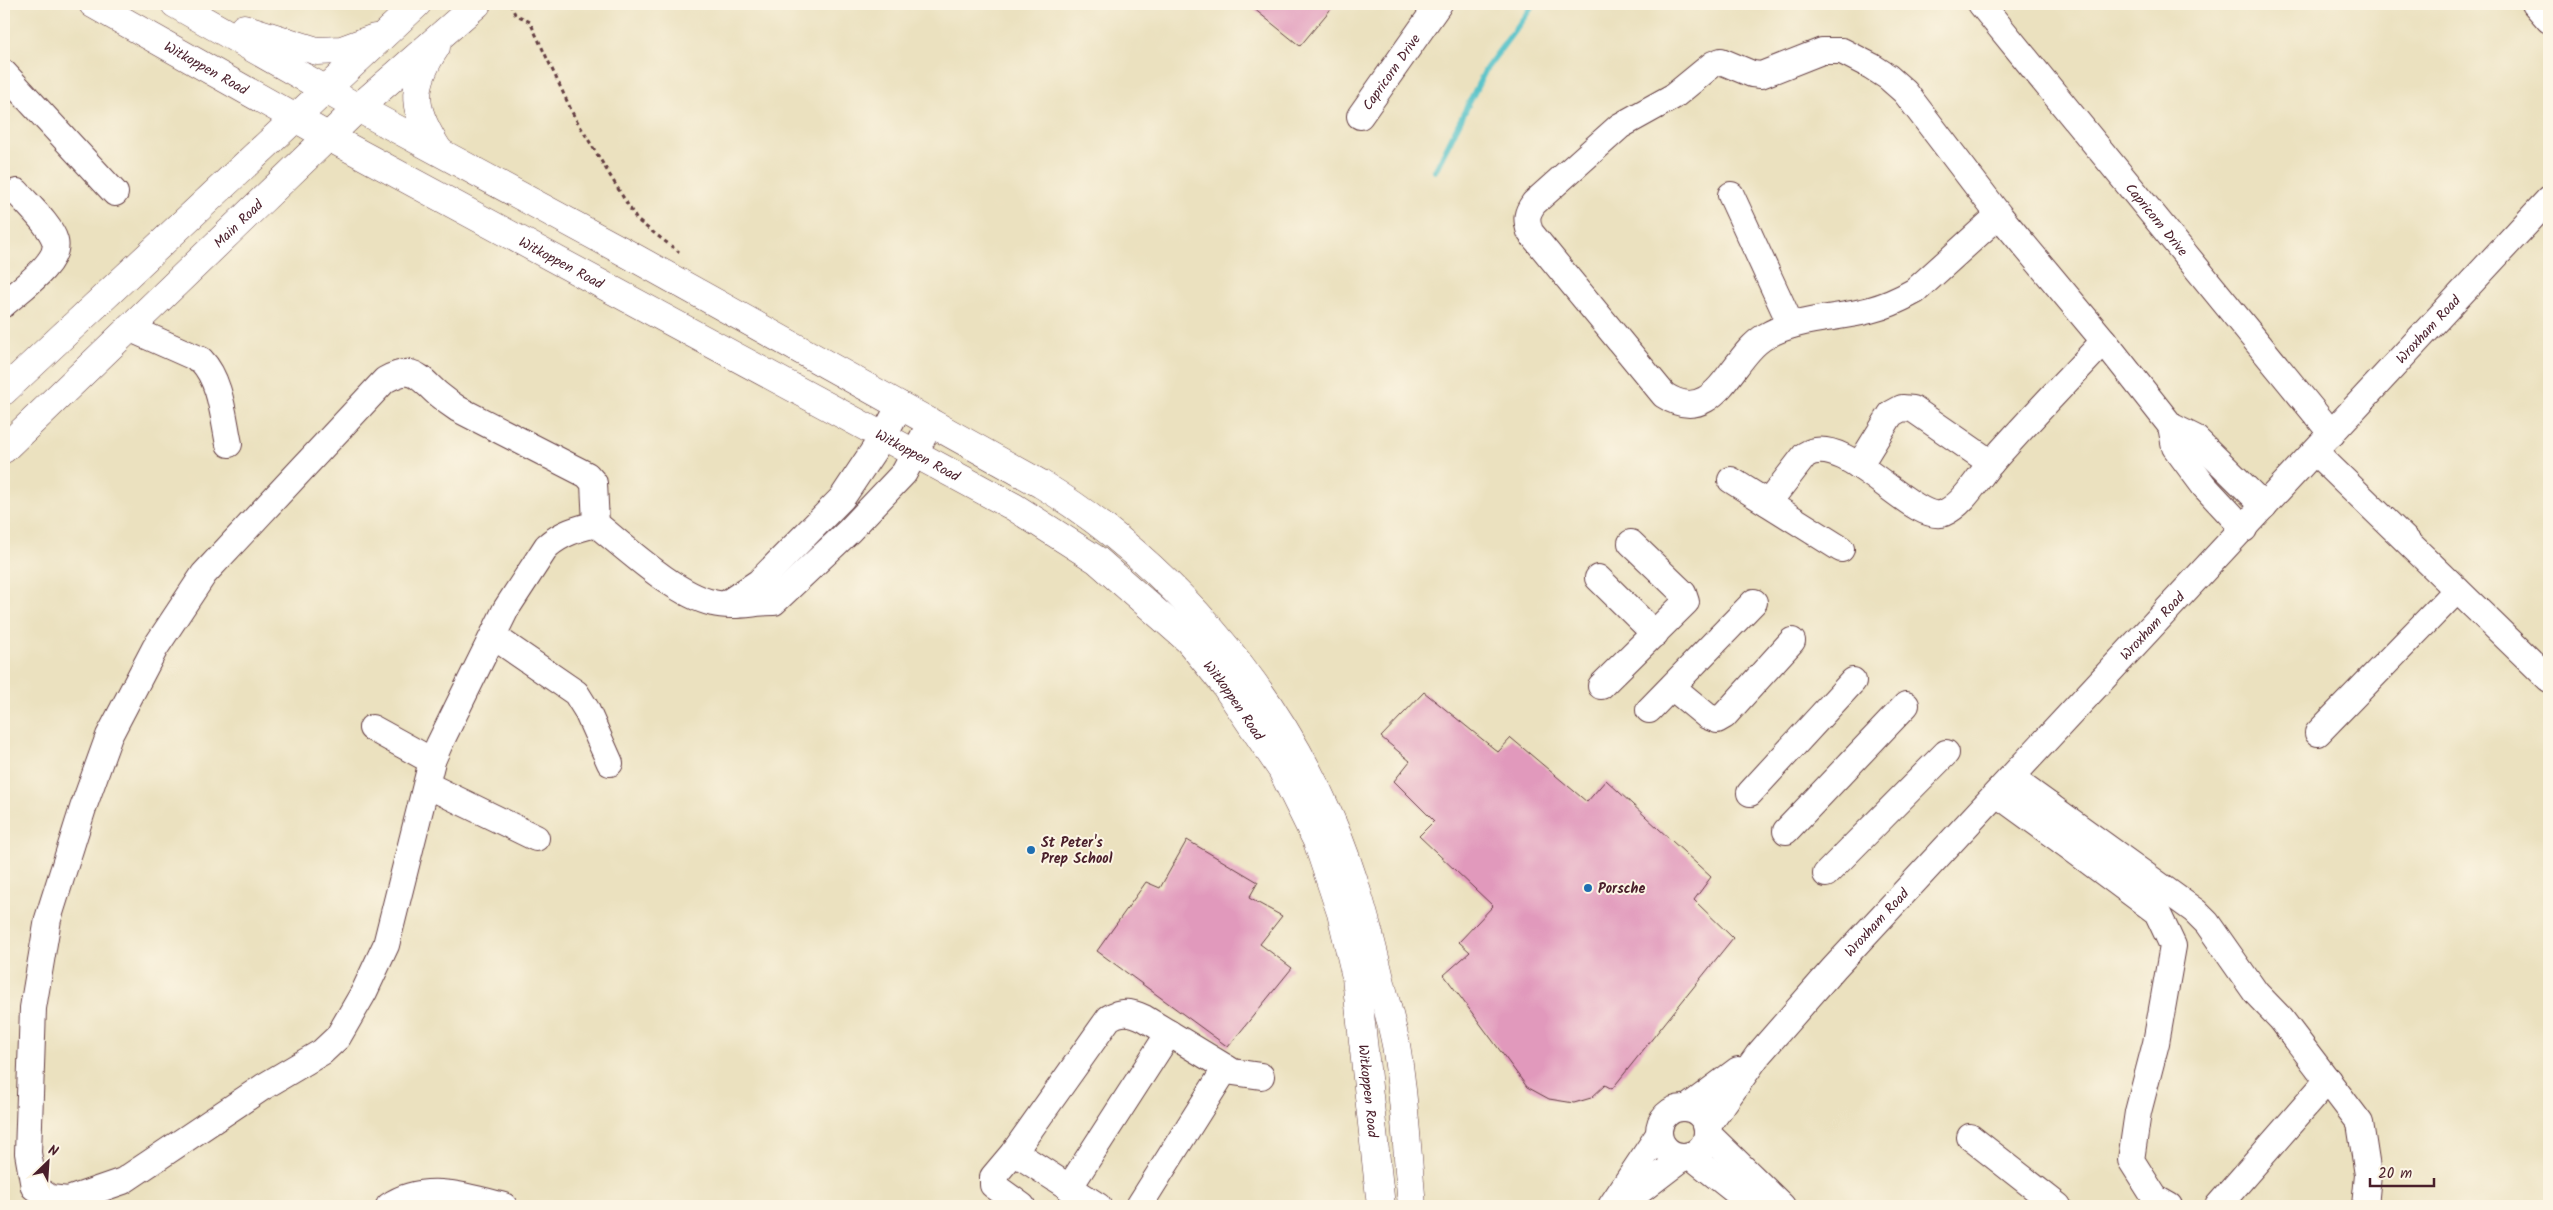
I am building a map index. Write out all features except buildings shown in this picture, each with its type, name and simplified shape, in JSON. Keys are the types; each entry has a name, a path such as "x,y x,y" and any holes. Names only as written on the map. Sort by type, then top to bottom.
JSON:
{"main road":[{"name":"Witkoppen Road","path":"93,4 329,136 1014,507 1097,560 1188,640 1224,684 1282,770 1317,841 1341,913 1356,977 1381,1206"},
{"path":"4,391 153,249 297,118 383,34 417,4"},
{"name":"Main Road","path":"4,449 358,108 477,4"},
{"name":"Witkoppen Road","path":"180,6 358,108 931,422 1083,510 1161,576 1211,629 1278,719 1331,820 1363,906 1396,1046 1413,1198"},
{"path":"180,6 317,51 342,50 383,34"},
{"path":"440,153 420,119 417,94 424,66 446,31"}],"street":[{"name":"Capricorn Drive","path":"1360,116 1439,4"},
{"name":"Capricorn Drive","path":"1980,4 2323,443 2457,590 2549,679"},
{"path":"2534,4 2549,20"},
{"path":"1999,216 1915,290 1901,299 1870,310 1791,325 1757,342 1707,400 1694,405 1673,401 1664,394 1530,232 1526,221 1527,212 1534,203 1620,126 1674,96 1713,64 1721,61 1752,74 1761,75 1822,51 1842,51 1871,66 1905,92 1999,216 2104,341 2171,426 2195,438 2264,506"},
{"path":"4,73 115,192"},
{"path":"4,304 44,268 55,253 55,241 50,231 17,192"},
{"path":"1731,195 1791,325"},
{"name":"Wroxham Road","path":"1707,1131 1758,1055 1834,968 2549,199"},
{"path":"129,328 201,360 210,369 215,381 229,444"},
{"path":"1768,503 1805,455 1811,451 1827,450 1859,466 1928,513 1943,513 1956,506 1991,463 2104,341"},
{"path":"596,524 564,533 547,546 506,609 429,773 386,945 378,966 338,1037 322,1052 123,1181 68,1200 50,1198 34,1187 28,1152 33,1008 48,919 83,808 110,736 155,648 204,574 385,380 404,372 420,376 439,395 458,409 587,475 594,483 596,524 660,575 699,598 712,603 774,602 814,566 904,473 931,422"},
{"path":"726,604 759,582 842,498 884,435 900,405"},
{"path":"1859,466 1891,414 1902,408 1913,409 1991,463"},
{"path":"2171,426 2175,447 2204,486 2244,529"},
{"path":"1731,480 1841,549"},
{"path":"1601,686 1686,604 1683,593 1631,543"},
{"path":"797,544 814,566"},
{"path":"1598,578 1655,634"},
{"path":"2318,733 2457,590"},
{"path":"1649,710 1754,602"},
{"path":"493,636 576,693 586,709 610,764"},
{"path":"1672,687 1707,716 1717,720 1724,716 1792,641"},
{"path":"1750,793 1853,681"},
{"path":"1786,831 1906,706"},
{"path":"372,728 429,773 536,838"},
{"path":"1826,874 1946,752"},
{"path":"2004,786 2050,806 2195,911 2207,923 2256,993 2281,1019 2360,1123 2368,1175 2365,1206"},
{"path":"2004,786 2063,842 2157,912 2173,946 2156,1043 2138,1112 2131,1160 2155,1198 2169,1206"},
{"path":"2050,806 2053,826 2063,842"},
{"path":"1022,1206 996,1199 993,1177 1014,1152 1109,1018 1118,1012 1132,1012 1233,1072 1261,1076"},
{"path":"1069,1188 1169,1033"},
{"name":"Wroxham Road","path":"1687,1108 1758,1055"},
{"path":"1139,1206 1226,1068"},
{"path":"2218,1206 2328,1080"},
{"path":"1611,1206 1658,1134 1660,1122 1668,1113 1687,1108 1700,1114 1707,1131 1782,1206"},
{"path":"1620,1206 1688,1156 1702,1148 1707,1131"},
{"path":"1658,1134 1666,1150 1677,1156 1688,1156 1754,1206"},
{"path":"1970,1137 2054,1205"},
{"path":"1014,1152 1098,1206"},
{"path":"389,1206 401,1198 430,1192 458,1194 504,1206"}],"path":[{"path":"510,4 515,14 530,22 574,116 637,220 682,255"}],"waterway":[{"path":"1435,171 1486,69 1534,4"}],"place":[{"name":"St Peter's Prep School","path":"1031,850"},
{"name":"Porsche","path":"1588,888"}]}
